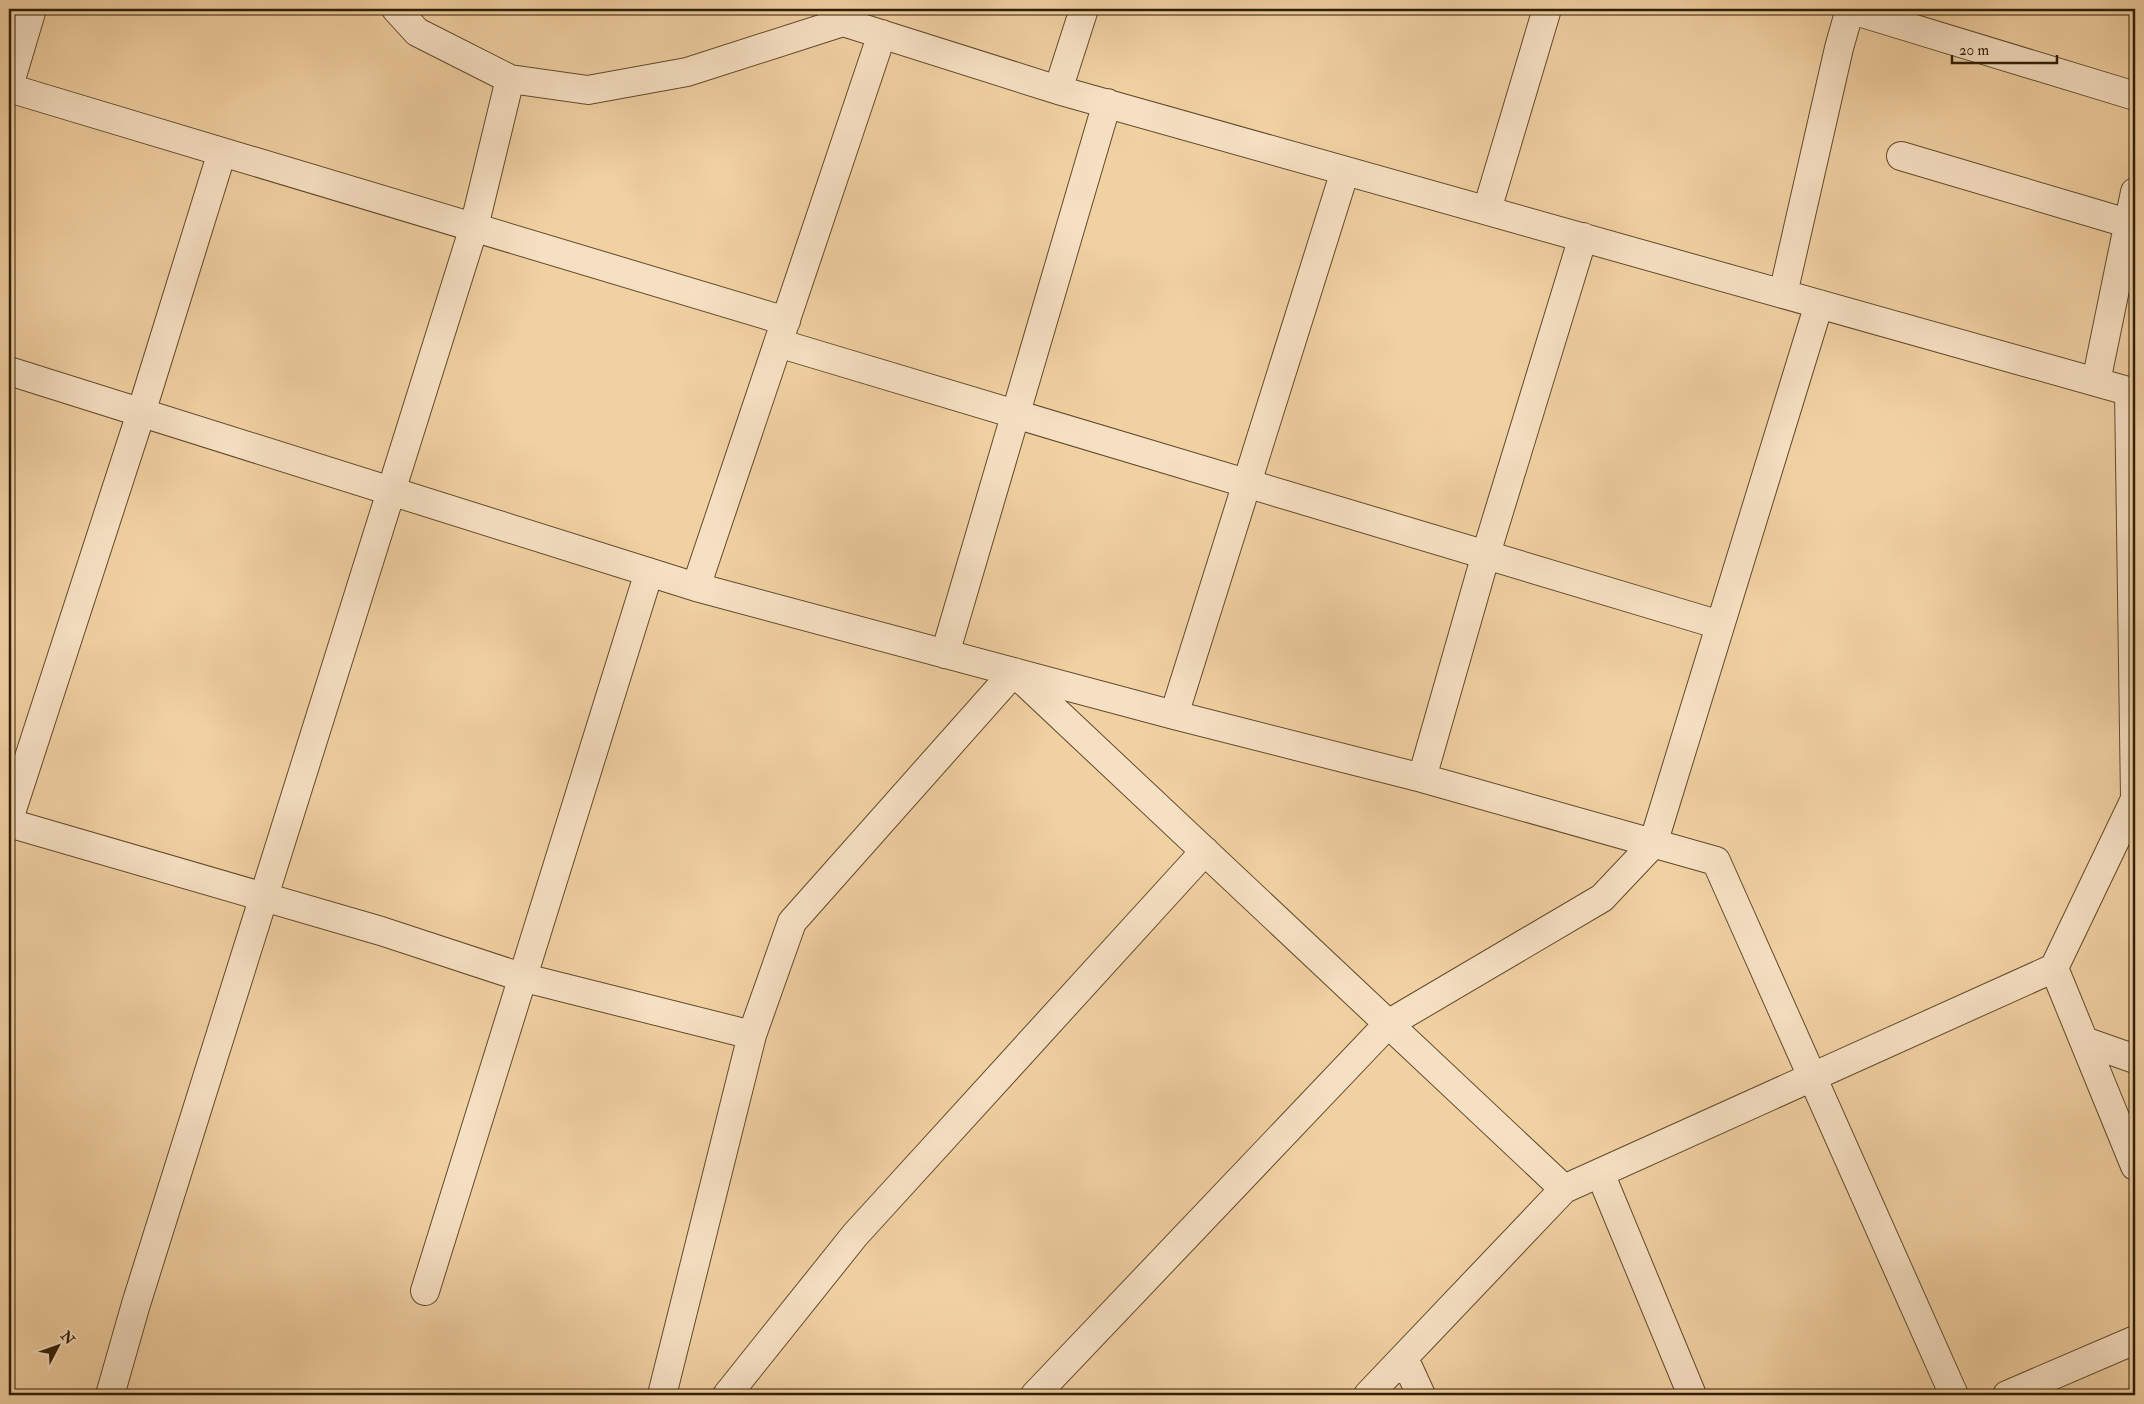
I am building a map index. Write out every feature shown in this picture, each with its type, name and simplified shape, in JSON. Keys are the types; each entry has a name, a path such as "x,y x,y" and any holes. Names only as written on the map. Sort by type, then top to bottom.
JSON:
{"street":[{"path":"32,9 9,87 474,227 1016,414 1720,625"},
{"path":"396,9 417,32 510,78 588,90 687,72 837,15 882,34 1058,90 2132,392 2135,799 2054,968 1564,1189 1368,1395"},
{"path":"1058,90 1084,9"},
{"path":"1487,210 1547,9"},
{"path":"1783,294 1839,48 1850,9 2135,96"},
{"path":"696,587 882,34"},
{"path":"110,1395 139,1294 474,227 510,78"},
{"path":"945,654 1107,103"},
{"path":"9,819 141,413 222,152"},
{"path":"1901,156 2127,223"},
{"path":"1174,715 1345,171"},
{"path":"2096,382 2127,223 2135,192"},
{"path":"1422,778 1486,554 1583,237"},
{"path":"1035,1395 1388,1024 1602,898 1653,844 1819,304"},
{"path":"9,372 696,587 1174,715 1422,778 1716,861 1954,1395"},
{"path":"425,1290 521,977 649,572"},
{"path":"1014,672 1564,1189"},
{"path":"662,1395 752,1035 792,922 1014,672"},
{"path":"9,823 381,931 521,977 752,1035"},
{"path":"735,1392 855,1235 1205,851"},
{"path":"2054,968 2135,1166"},
{"path":"2084,1040 2135,1059"},
{"path":"1600,1173 1692,1395"},
{"path":"2007,1395 2135,1340"},
{"path":"1404,1358 1421,1395"}]}
